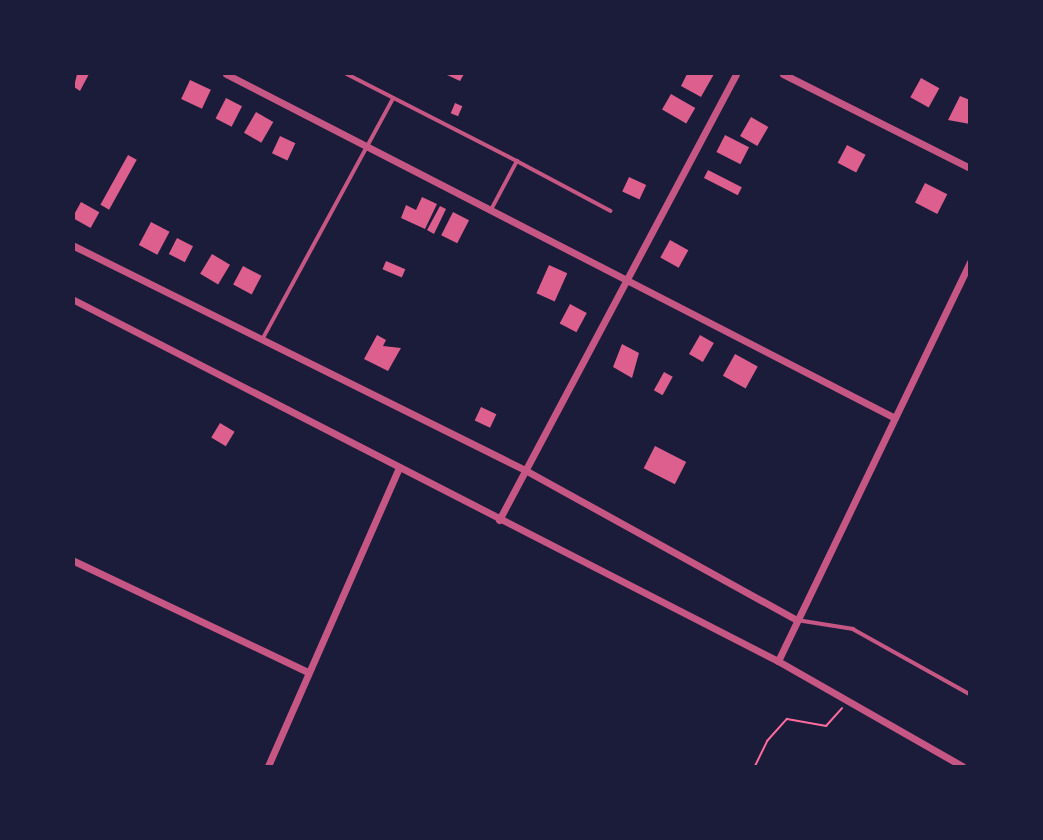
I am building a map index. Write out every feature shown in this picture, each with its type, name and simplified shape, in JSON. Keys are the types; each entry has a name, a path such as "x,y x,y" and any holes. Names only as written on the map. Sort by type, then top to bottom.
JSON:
{"street":[{"path":"226,74 492,208 895,418"},
{"path":"499,520 736,74"},
{"path":"782,74 970,168"},
{"path":"74,246 525,470 797,620"},
{"path":"778,661 970,262"},
{"path":"74,300 778,661 962,766"},
{"path":"268,766 306,671 399,467"},
{"path":"74,561 306,671"}],"lane":[{"path":"347,74 611,211"},
{"path":"262,340 393,99"},
{"path":"492,208 517,161"},
{"path":"797,620 853,629 970,694"}],"path":[{"path":"755,766 767,741 787,719 826,726 848,701"}],"building":[{"path":"77,74 89,74 80,91 74,87"},
{"path":"445,74 464,74 460,81"},
{"path":"687,74 714,74 701,97 681,86"},
{"path":"921,78 939,88 929,107 910,97"},
{"path":"190,80 211,90 202,109 181,99"},
{"path":"671,94 695,108 686,124 662,110"},
{"path":"960,96 970,100 970,124 948,120"},
{"path":"226,98 242,106 232,127 216,118"},
{"path":"455,103 462,106 458,116 451,113"},
{"path":"256,112 273,122 261,143 244,133"},
{"path":"751,117 768,127 757,146 740,136"},
{"path":"725,135 749,147 740,164 716,152"},
{"path":"280,136 295,143 287,160 272,153"},
{"path":"847,145 866,155 856,173 838,163"},
{"path":"128,155 137,160 109,210 100,205"},
{"path":"708,170 742,187 738,195 704,178"},
{"path":"629,177 646,185 639,200 622,192"},
{"path":"925,183 947,194 937,214 915,203"},
{"path":"422,197 437,204 425,229 401,218 406,205 416,210"},
{"path":"81,202 99,212 91,228 74,219"},
{"path":"440,206 446,209 434,234 427,230"},
{"path":"453,212 469,220 457,243 441,235"},
{"path":"151,222 170,232 157,255 139,245"},
{"path":"177,238 193,246 185,262 169,254"},
{"path":"670,240 688,250 679,268 660,257"},
{"path":"212,254 230,265 218,285 200,274"},
{"path":"386,261 405,269 402,277 382,269"},
{"path":"549,265 567,273 555,301 536,293"},
{"path":"243,266 262,276 252,294 233,285"},
{"path":"570,304 587,313 576,332 560,323"},
{"path":"377,335 386,340 383,346 401,348 388,371 364,359"},
{"path":"700,335 714,343 703,362 689,354"},
{"path":"622,344 639,353 632,378 613,367"},
{"path":"735,354 758,367 746,388 723,376"},
{"path":"664,372 673,377 663,395 654,390"},
{"path":"481,407 496,414 490,428 475,421"},
{"path":"220,423 235,432 226,446 211,438"},
{"path":"655,446 686,462 675,484 644,468"}]}
